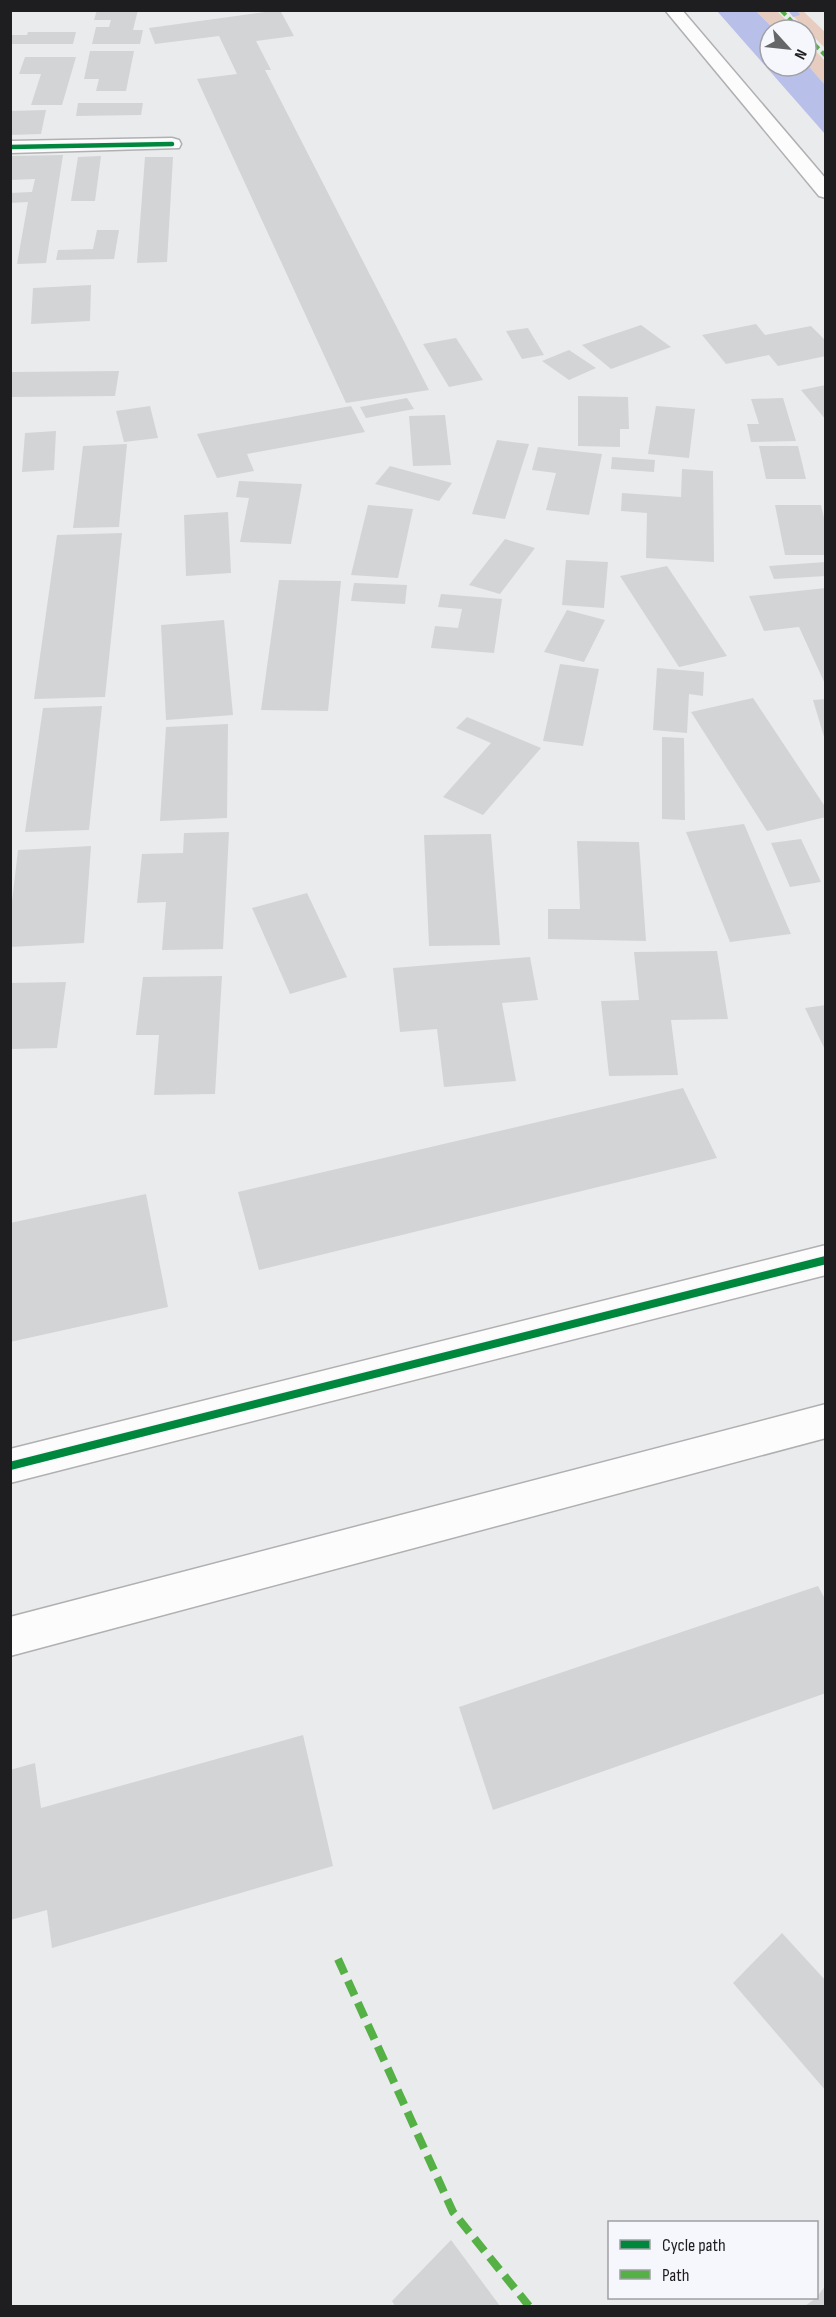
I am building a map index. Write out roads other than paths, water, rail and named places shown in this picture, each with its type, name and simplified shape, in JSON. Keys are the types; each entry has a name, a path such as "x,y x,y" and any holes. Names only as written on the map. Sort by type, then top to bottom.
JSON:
{"main road":[{"path":"673,10 825,192"},
{"path":"10,147 172,144"},
{"path":"10,1466 825,1260"},
{"path":"10,1637 825,1421"}],"water":[{"path":"717,11 756,11 763,18 758,18 758,58"},
{"path":"818,77 825,85 825,134 776,78"}],"waterway":[{"path":"792,10 796,15"}]}
